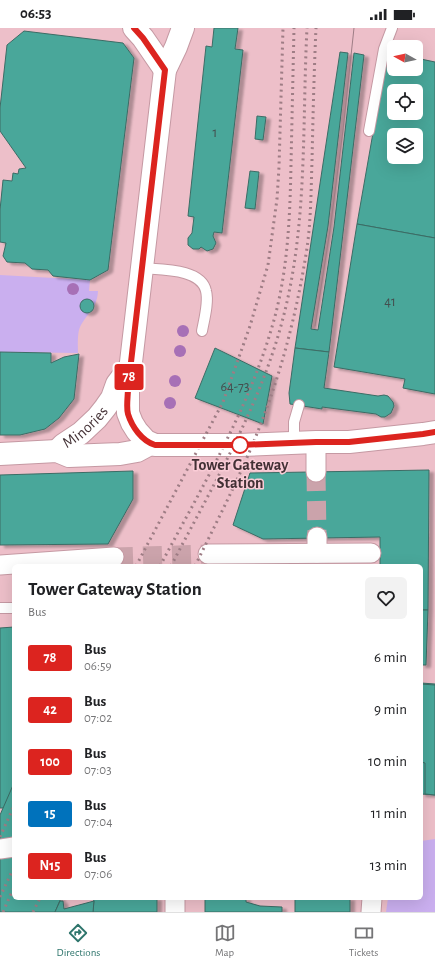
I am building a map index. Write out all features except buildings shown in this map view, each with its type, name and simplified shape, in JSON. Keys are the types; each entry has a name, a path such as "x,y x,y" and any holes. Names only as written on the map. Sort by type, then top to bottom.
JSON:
{"main road":[{"path":"135,28 165,70"},
{"path":"129,368 165,70 183,28"},
{"name":"Minories","path":"129,368 128,413 137,431 150,444 240,445 349,442 435,432"},
{"name":"Minories","path":"57,451 81,433 97,418 108,403 117,384 129,368"},
{"name":"Minories","path":"0,454 57,451 69,456 125,454 138,451 150,444"}],"street":[{"path":"316,442 316,472"},
{"path":"208,554 317,545 371,552"},
{"path":"54,564 114,557"},
{"path":"0,565 12,565"},
{"path":"0,849 12,847"},
{"path":"174,912 175,900"},
{"path":"371,912 372,900"}],"lane":[{"path":"369,131 384,49 392,28"},
{"path":"141,268 186,273 194,275 200,279 206,290 207,296 202,331"},
{"path":"294,443 294,422 299,405"},
{"path":"0,608 12,608"}],"shaded area":[{"path":"0,275 90,280 89,291 98,291 94,307 79,330 78,353 0,352"},
{"path":"435,839 435,912 386,912 388,900 423,900 423,841"}],"tunnel":[{"path":"316,472 317,537"},
{"path":"114,557 208,554"}],"tram line":[{"path":"315,326 330,230 354,28"}],"railway":[{"path":"137,564 223,402 250,326 268,265 277,199 283,28"},
{"path":"161,564 224,446 252,384 264,352 279,301 289,223 294,28"},
{"path":"172,564 248,416 261,385 282,322 290,286 300,213 307,28"},
{"path":"196,564 231,493 256,437 271,397 295,313 307,248 309,227 316,28"},
{"path":"0,837 12,810"},
{"path":"0,897 12,871"},
{"path":"3,912 12,892"},
{"path":"33,912 39,900"}],"bus line":[{"name":"78","path":"134,28 152,50 165,70 128,388 128,413 137,431 146,441 155,445 240,445 349,442 435,432"}],"place":[{"name":"Tower Gateway Station","path":"240,445"}]}
